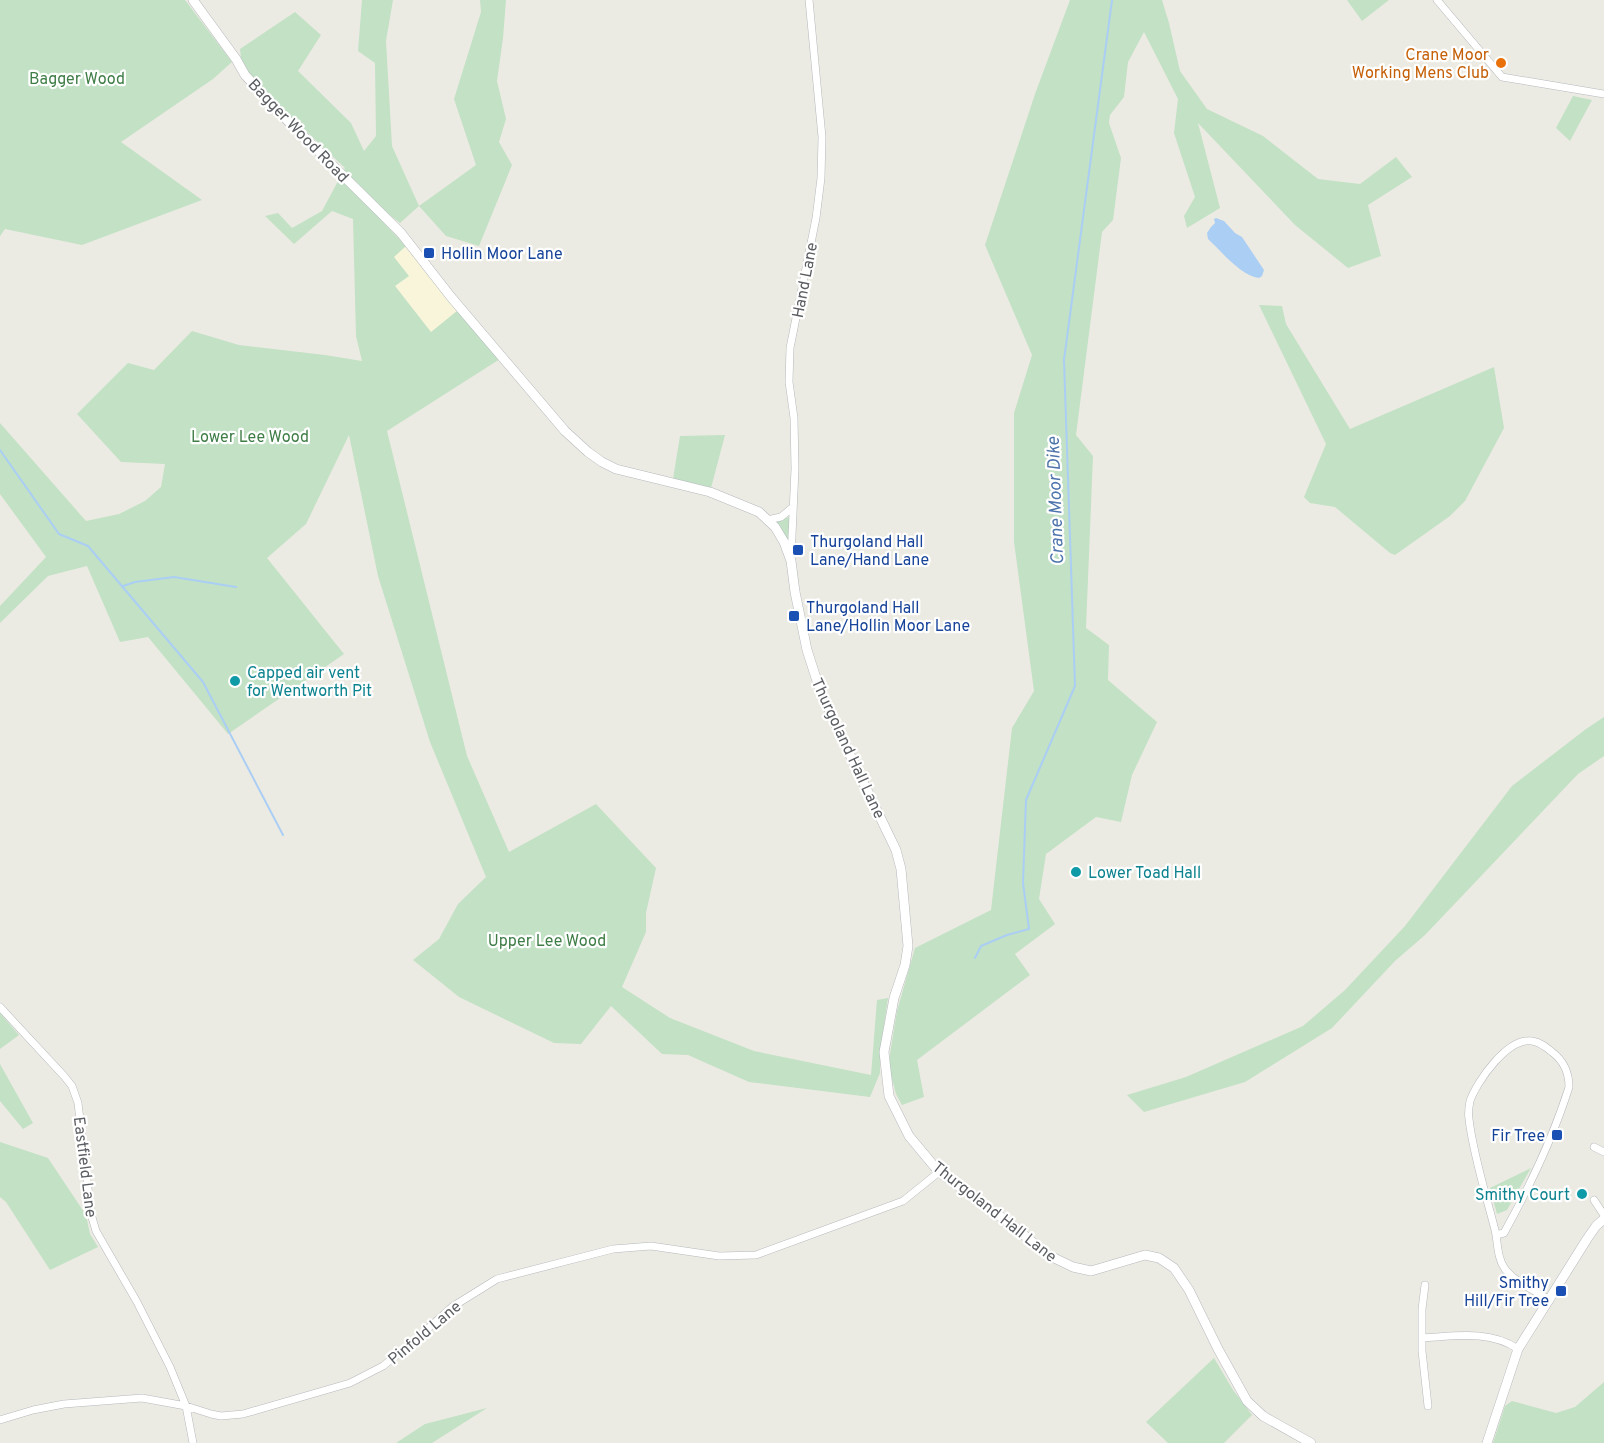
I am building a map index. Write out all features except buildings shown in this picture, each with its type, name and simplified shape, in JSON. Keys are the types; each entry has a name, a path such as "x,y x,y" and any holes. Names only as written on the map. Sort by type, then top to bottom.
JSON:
{"street":[{"name":"Bagger Wood Road","path":"193,0 245,75 401,233 451,297 566,431 588,452 616,469 710,492 759,512 767,520"},
{"name":"Hand Lane","path":"791,561 795,437 789,382 790,348 816,218 821,178 822,137 809,0"},
{"path":"1437,0 1502,77 1604,94"},
{"path":"767,520 781,517 793,507"},
{"path":"767,520 775,527 784,542 791,561"},
{"name":"Thurgoland Hall Lane","path":"791,561 807,650 818,684 896,850 901,869 908,946 905,965 894,998 884,1052 888,1090 909,1136 939,1172 1012,1225 1048,1255 1073,1267 1091,1270 1146,1256 1159,1258 1174,1268 1189,1290 1247,1401 1263,1416 1311,1443"},
{"name":"Eastfield Lane","path":"0,1007 72,1086 78,1103 91,1214 96,1231 137,1302 170,1367 186,1406 193,1443"},
{"path":"1496,1235 1504,1233 1536,1172 1569,1087 1569,1076 1564,1064 1541,1043 1530,1040 1517,1043 1507,1049 1494,1063 1470,1101 1468,1116 1500,1259 1505,1269 1514,1278 1551,1300"},
{"path":"1594,1147 1604,1152"},
{"name":"Pinfold Lane","path":"0,1420 64,1404 142,1398 186,1406 221,1416 243,1414 350,1383 384,1366 452,1306 497,1279 613,1249 651,1246 718,1256 756,1254 903,1201 939,1172"},
{"path":"1594,1200 1604,1215"},
{"path":"1487,1443 1518,1349 1551,1300 1587,1239 1601,1222"},
{"path":"1425,1285 1422,1309 1422,1351 1428,1406"},
{"path":"1423,1338 1487,1336 1499,1338 1518,1349"}],"shaded area":[{"path":"406,246 457,311 431,333 395,286 393,257"}],"green space":[{"name":"Bagger Wood","path":"0,0 185,0 232,62 213,79 121,142 202,200 82,245 5,229 0,236"},
{"path":"362,0 393,0 386,41 392,146 419,206 400,223 387,213 381,220 406,246 394,257 409,276 395,286 431,332 457,311 500,359 387,431 467,756 509,852 596,804 656,868 646,913 646,932 622,987 670,1018 754,1051 871,1075 877,1000 888,998 880,1053 880,1073 870,1097 749,1082 688,1055 662,1054 611,1006 581,1044 554,1043 459,997 413,960 439,939 458,904 486,877 430,742 378,576 349,435 306,524 267,558 344,654 228,734 148,637 120,642 87,566 48,576 0,623 0,606 46,557 0,494 0,423 86,521 119,514 145,501 161,487 165,464 121,462 77,414 128,363 154,370 192,331 239,345 362,361 356,336 353,219 332,211 294,244 265,216 278,213 292,228 322,211 345,168 248,73 241,58 240,49 295,12 321,35 298,71 351,123 364,151 376,136 375,63 358,51"},
{"path":"480,0 506,0 497,81 506,119 499,142 512,165 479,246 446,236 419,206 476,165 454,99 481,12"},
{"path":"1070,0 1162,0 1180,71 1207,109 1263,136 1318,179 1360,184 1396,157 1412,177 1368,205 1381,256 1348,268 1295,225 1198,123 1220,208 1187,228 1184,216 1195,197 1174,133 1178,99 1144,32 1128,62 1124,97 1110,115 1109,123 1121,158 1113,220 1102,232 1076,435 1093,456 1086,628 1109,645 1108,680 1157,722 1132,775 1121,822 1096,817 1046,854 1039,899 1055,924 1015,954 1030,975 917,1060 924,1097 902,1105 896,1094 890,1071 890,1054 897,1011 915,948 991,910 1012,728 1034,691 1014,542 1014,413 1032,355 985,245 1035,94"},
{"path":"1347,0 1389,0 1362,21"},
{"path":"1573,96 1592,100 1570,141 1556,128"},
{"path":"1259,305 1282,306 1286,324 1350,429 1494,367 1504,428 1465,501 1450,516 1395,555 1335,507 1310,503 1304,497 1326,444"},
{"path":"725,435 711,488 673,479 680,436"},
{"path":"789,517 789,548 773,523"},
{"path":"1604,717 1604,756 1578,774 1425,935 1395,961 1332,1028 1245,1082 1144,1112 1127,1095 1186,1077 1303,1026 1345,990 1405,926 1512,786"},
{"path":"0,1013 19,1035 0,1049"},
{"path":"0,1064 33,1123 23,1129 0,1101"},
{"path":"0,1142 48,1158 86,1215 90,1234 98,1247 50,1270 6,1202 0,1197"},
{"path":"1531,1168 1507,1210 1497,1214 1490,1188"},
{"path":"1214,1358 1233,1390 1252,1415 1224,1443 1168,1443 1146,1422"},
{"path":"1604,1382 1604,1443 1493,1443 1505,1406 1512,1401 1556,1413 1575,1407"},
{"path":"487,1408 432,1443 396,1443 425,1424"}],"water":[{"path":"1216,218 1224,221 1242,237 1264,270 1262,276 1259,278 1245,273 1208,239 1207,233"}],"waterway":[{"name":"Crane Moor Dike","path":"975,958 981,946 1029,929 1023,883 1026,800 1075,686 1064,360 1112,0"},
{"path":"0,450 59,534 88,546 203,682 283,835"},
{"path":"123,586 135,582 174,577 236,587"}],"place":[{"name":"Crane Moor Working Mens Club","path":"1501,63"},
{"name":"Hollin Moor Lane","path":"429,253"},
{"name":"Thurgoland Hall Lane/Hand Lane","path":"798,550"},
{"name":"Thurgoland Hall Lane/Hollin Moor Lane","path":"794,616"},
{"name":"Capped air vent for Wentworth Pit","path":"235,681"},
{"name":"Lower Toad Hall","path":"1076,872"},
{"name":"Fir Tree","path":"1557,1135"},
{"name":"Smithy Court","path":"1582,1194"},
{"name":"Smithy Hill/Fir Tree","path":"1561,1291"}],"park label":[{"name":"Lower Lee Wood","path":"250,436"},
{"name":"Upper Lee Wood","path":"547,940"}]}
